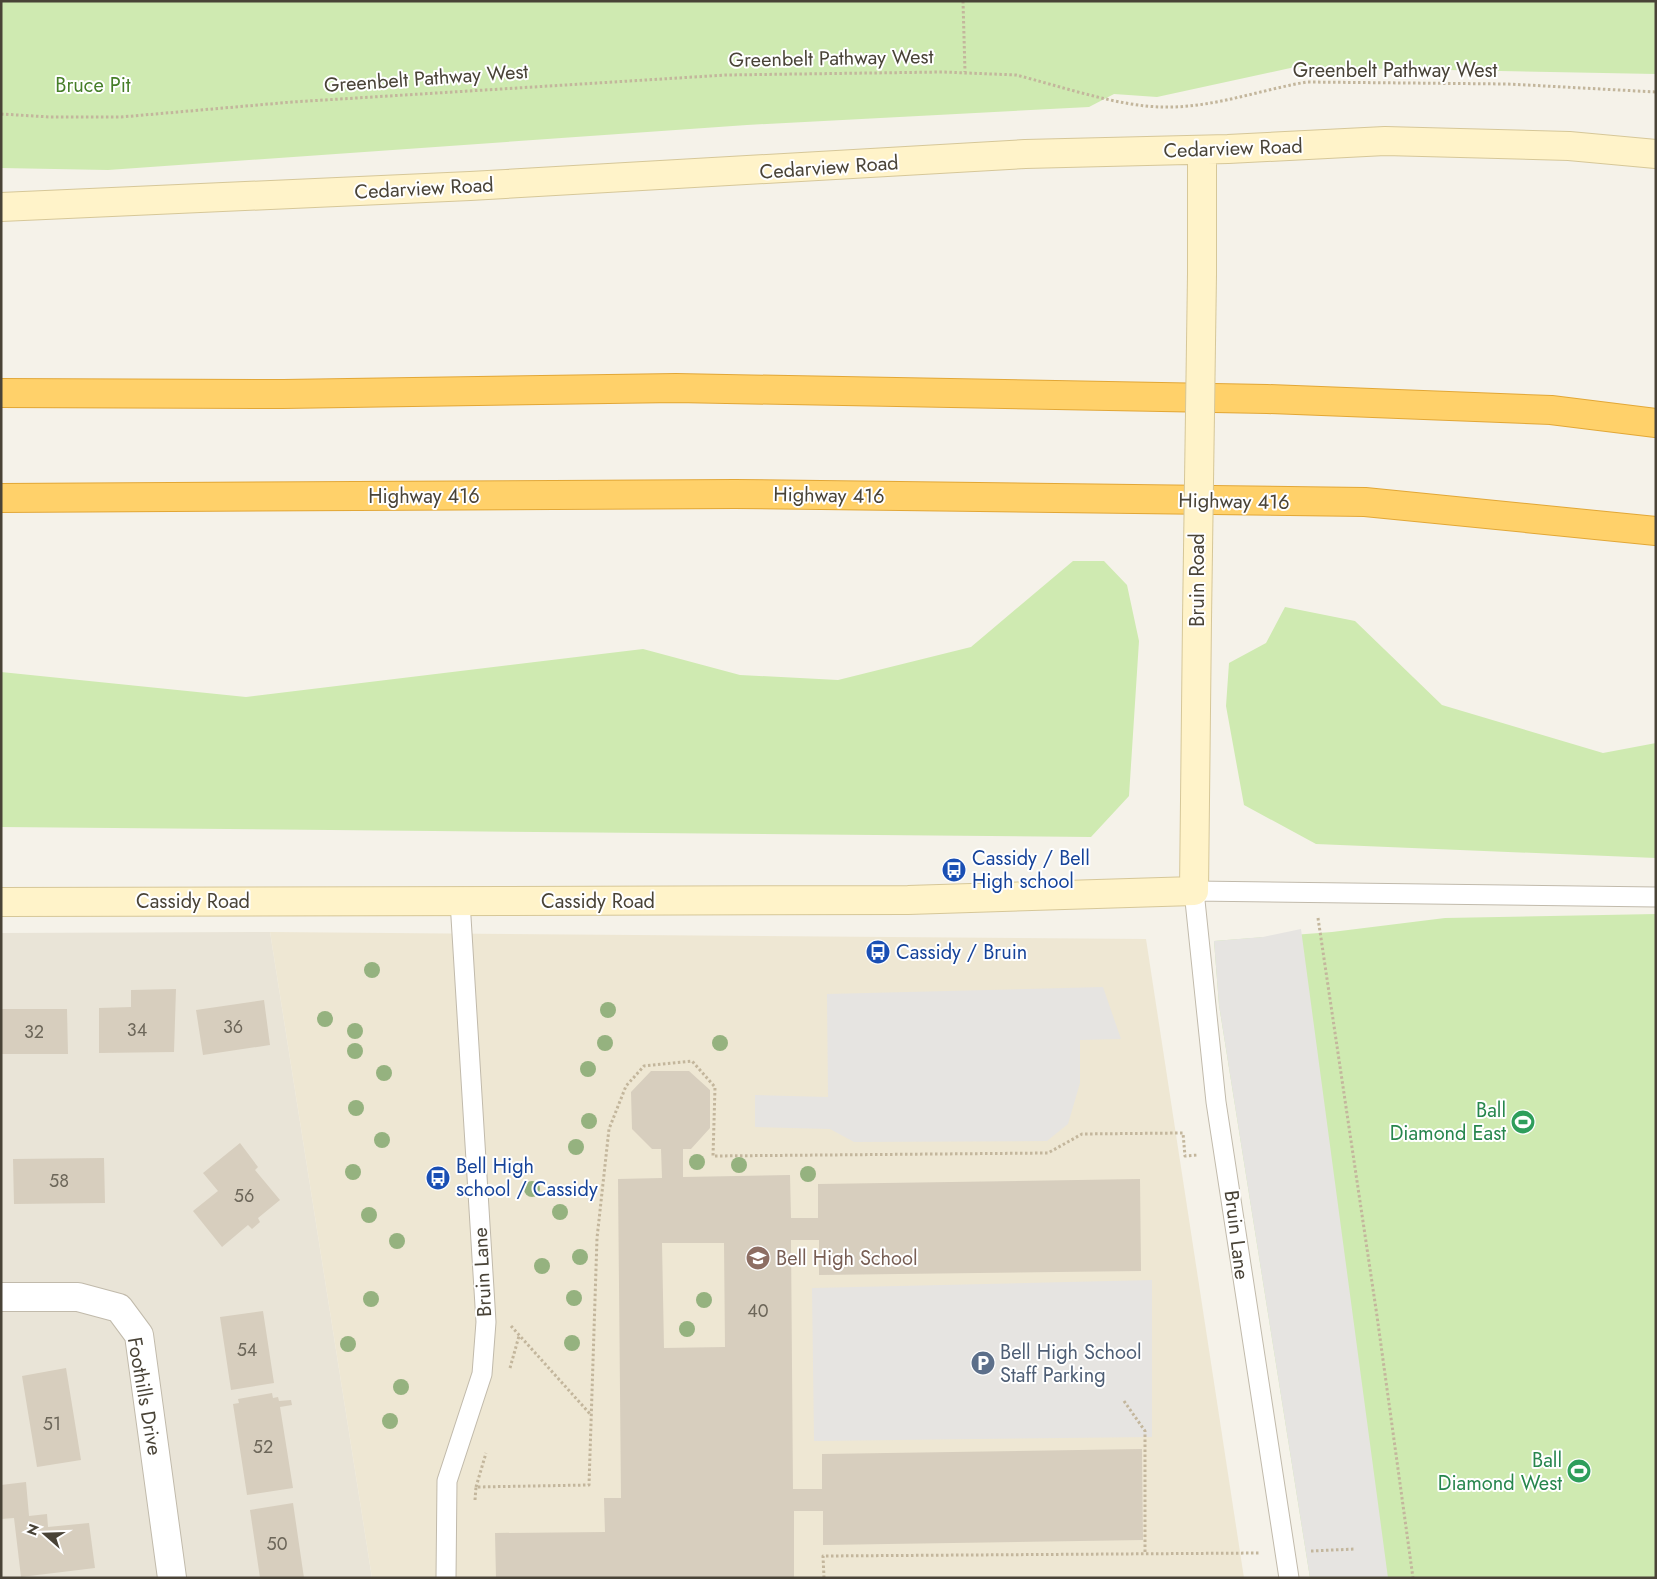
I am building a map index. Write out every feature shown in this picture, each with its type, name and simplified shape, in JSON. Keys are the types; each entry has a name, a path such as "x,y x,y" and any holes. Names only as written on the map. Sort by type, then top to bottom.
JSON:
{"highway":[{"path":"1,393 283,394 676,388 1228,398 1551,410 1656,423"},
{"name":"Highway 416","path":"1,498 735,494 1365,502 1656,531"}],"street":[{"name":"Cedarview Road","path":"1,208 470,186 1025,154 1202,150 1385,141 1569,146 1656,154"},
{"name":"Bruin Road","path":"1194,891 1202,150"},
{"name":"Cassidy Road","path":"1,902 908,900 1194,891"},
{"name":"Foothills Drive","path":"1,1297 78,1297 119,1308 139,1335 172,1578"}],"lane":[{"path":"1194,891 1656,897"},
{"name":"Bruin Lane","path":"1194,891 1216,1102 1289,1578"},
{"name":"Bruin Lane","path":"446,1578 447,1481 482,1374 486,1322 460,902"}],"path":[{"path":"963,1 965,72"},
{"name":"Greenbelt Pathway West","path":"1,114 50,117 121,117 292,102 726,74 965,72 1016,75 1137,105 1165,107 1221,102 1280,86 1307,82 1508,84 1656,92"},
{"path":"1314,892 1377,1316 1413,1578"},
{"path":"474,1505 476,1487 589,1485 597,1238 610,1129 626,1086 644,1066 692,1061 715,1086 713,1156 1048,1152 1082,1134 1181,1133 1183,1133 1185,1156 1225,1152"},
{"path":"484,1296 591,1415"},
{"path":"1124,1401 1145,1431 1145,1554"},
{"path":"824,1578 823,1556 1285,1553 1356,1549"}],"shaded area":[{"path":"1301,929 1388,1578 1310,1578 1219,1005 1214,941 1263,937"},
{"path":"270,932 372,1578 1,1578 1,933"},
{"name":"Bell High School","path":"270,932 1146,939 1244,1578 372,1578"},
{"path":"1103,987 1121,1039 1080,1040 1080,1083 1068,1124 1047,1141 854,1142 830,1129 755,1127 755,1095 828,1097 827,994"},
{"name":"Bell High School Staff Parking","path":"1152,1280 1152,1437 814,1441 812,1288"}],"green space":[{"name":"Bruce Pit","path":"1,1 1656,1 1656,74 1295,67 1157,97 1114,94 1089,107 747,125 108,170 1,168"},
{"path":"1073,561 1104,561 1127,585 1139,641 1129,796 1091,837 1,827 1,672 246,697 643,649 740,675 838,680 971,647"},
{"path":"1285,607 1355,621 1442,705 1603,753 1656,743 1656,858 1316,844 1244,805 1226,706 1229,663 1266,643"},
{"path":"1656,914 1656,1578 1310,1578 1219,1005 1214,941 1332,932 1445,918"}],"building":[{"path":"176,989 174,1052 99,1053 99,1008 131,1007 131,990"},
{"path":"264,1000 270,1045 203,1055 196,1010"},
{"path":"1,1009 67,1009 68,1054 1,1054"},
{"path":"651,1071 689,1071 710,1090 710,1128 691,1149 683,1149 683,1177 790,1175 791,1218 818,1218 818,1184 1140,1179 1141,1271 819,1275 819,1240 791,1240 793,1489 822,1489 822,1454 1142,1449 1143,1540 823,1545 823,1511 794,1511 794,1578 496,1578 495,1533 605,1532 604,1498 621,1498 618,1179 662,1178 661,1149 652,1149 632,1129 631,1092","holes":["662,1243 724,1243 725,1347 664,1348"]},
{"path":"240,1143 258,1167 255,1170 280,1200 258,1218 260,1222 252,1229 248,1225 222,1247 193,1211 218,1191 203,1173"},
{"path":"104,1158 105,1203 14,1204 13,1159"},
{"path":"263,1311 274,1383 231,1390 220,1317"},
{"path":"66,1368 81,1460 37,1467 22,1376"},
{"path":"272,1393 273,1398 278,1397 279,1401 291,1400 292,1405 280,1407 293,1488 247,1495 233,1404 239,1403 238,1399"},
{"path":"26,1482 29,1516 47,1514 48,1527 89,1523 95,1568 21,1577 14,1518 1,1519 1,1485"},
{"path":"293,1503 304,1578 260,1578 250,1510"}],"place":[{"name":"Cassidy / Bell High school","path":"954,870"},
{"name":"Cassidy / Bruin","path":"878,952"},
{"name":"Ball Diamond East","path":"1523,1122"},
{"name":"Bell High school / Cassidy","path":"438,1178"},
{"name":"Bell High School","path":"758,1258"},
{"name":"Bell High School Staff Parking","path":"983,1363"},
{"name":"Ball Diamond West","path":"1579,1471"}]}
